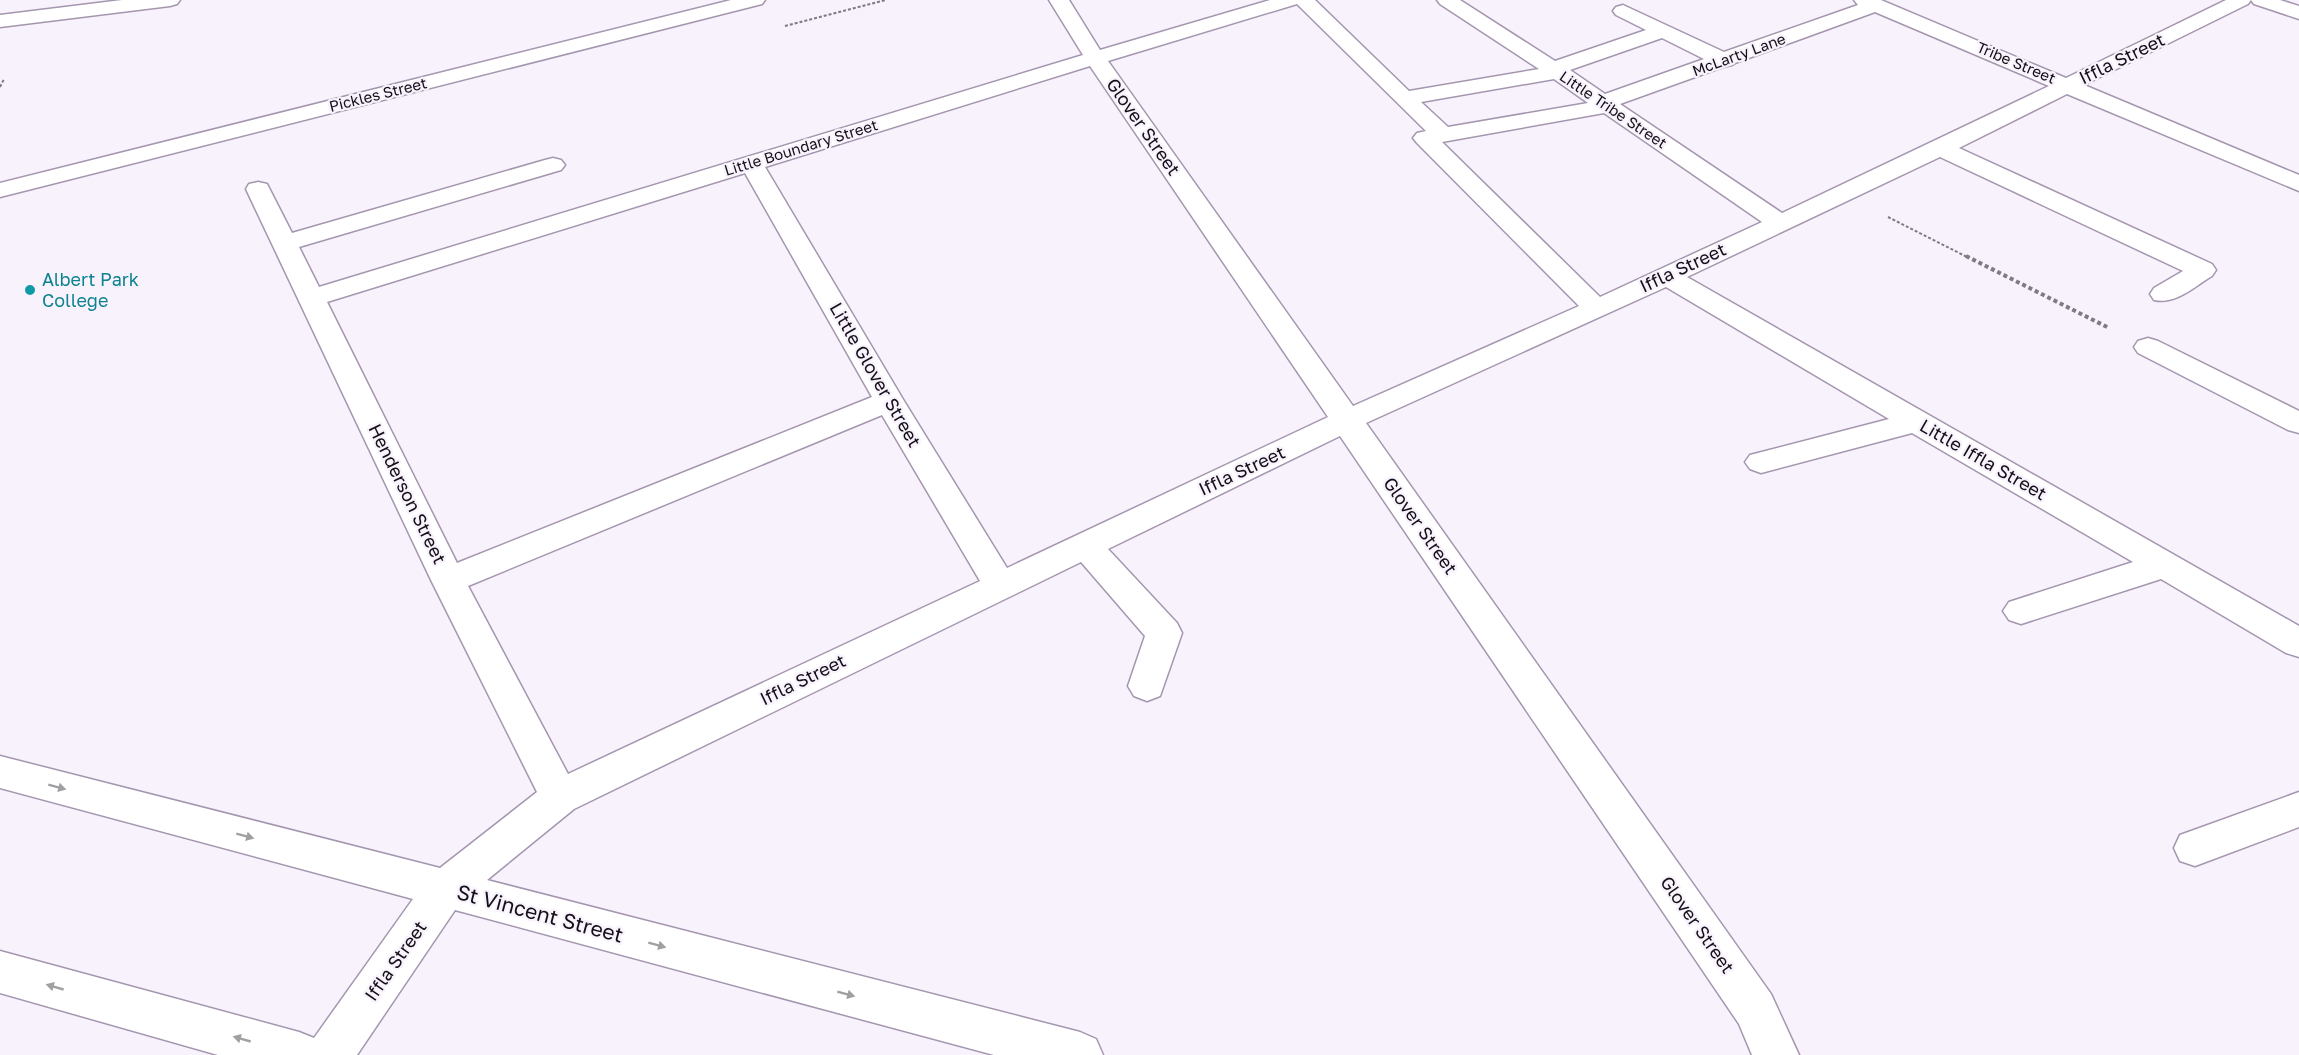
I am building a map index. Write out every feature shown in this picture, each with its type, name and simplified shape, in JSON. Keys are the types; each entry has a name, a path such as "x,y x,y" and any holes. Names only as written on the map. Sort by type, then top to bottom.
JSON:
{"street":[{"path":"0,21 170,0"},
{"name":"Pickles Street","path":"0,190 755,0"},
{"name":"Glover Street","path":"1059,0 1095,58 1755,1009 1776,1055"},
{"name":"Little Boundary Street","path":"311,298 1291,0"},
{"path":"1304,0 1442,134"},
{"name":"Little Tribe Street","path":"1448,0 1778,222"},
{"name":"Iffla Street","path":"330,1055 445,889 560,797 1347,420 1667,277 1778,222 1940,148 2241,0"},
{"path":"2261,0 2299,13"},
{"name":"Tribe Street","path":"1870,3 2299,183"},
{"name":"McLarty Lane","path":"1442,134 1604,104 1725,61 1870,3"},
{"path":"1623,11 1725,61"},
{"path":"1404,98 1555,70 1663,31"},
{"path":"1442,134 1425,138 1596,308"},
{"path":"1940,148 2203,270 2164,294"},
{"name":"Little Glover Street","path":"751,163 889,401 1000,586"},
{"path":"285,243 553,165"},
{"name":"Henderson Street","path":"258,189 448,579 560,797"},
{"name":"Little Iffla Street","path":"1667,277 2299,643"},
{"path":"2148,347 2299,423"},
{"path":"448,579 889,401"},
{"path":"1761,462 1915,422"},
{"path":"1085,545 1164,633 1146,686"},
{"path":"2021,611 2164,565"},
{"name":"St Vincent Street","path":"0,772 445,889 992,1044 1080,1055"},
{"path":"2195,848 2299,809"},
{"path":"0,972 299,1055"}],"path":[{"path":"0,87 4,79"},
{"path":"1841,194 2148,347"}],"place":[{"name":"Albert Park College","path":"30,290"}]}
